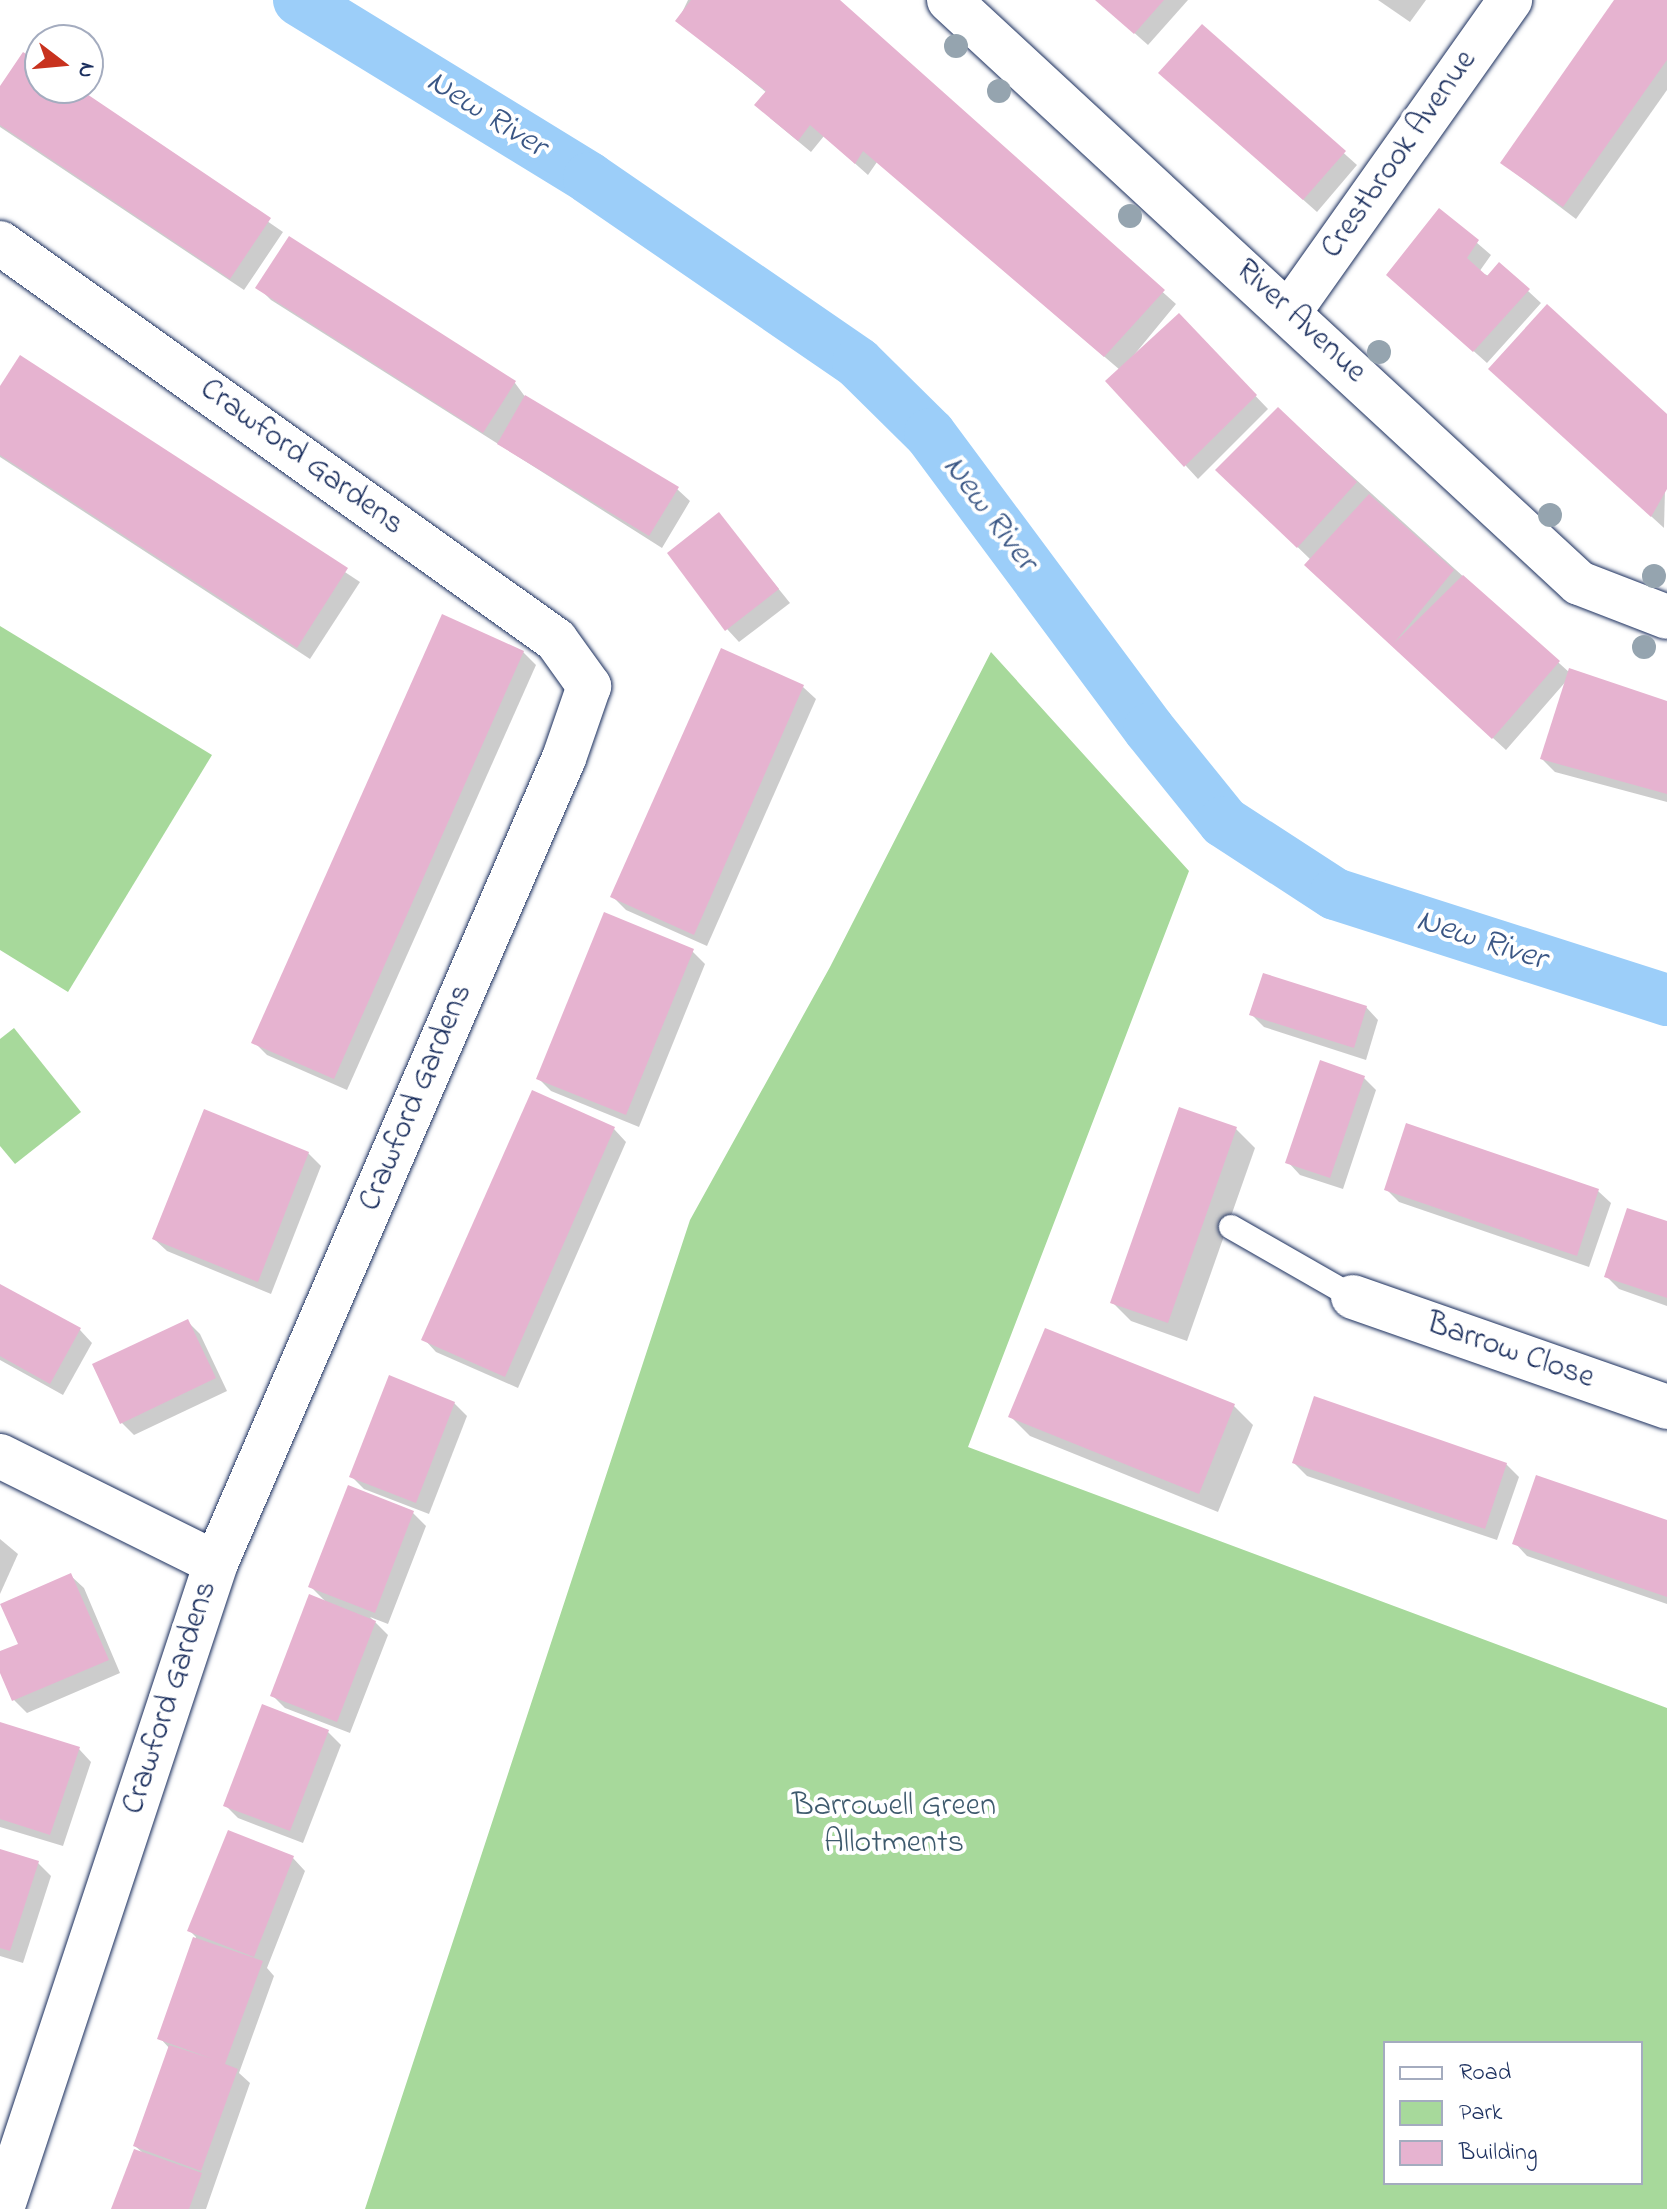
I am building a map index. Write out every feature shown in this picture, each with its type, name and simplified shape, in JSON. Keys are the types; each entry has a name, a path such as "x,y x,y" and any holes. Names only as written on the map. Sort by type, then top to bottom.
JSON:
{"street":[{"name":"River Avenue","path":"949,0 1290,311 1579,583 1667,617"},
{"name":"Crestbrook Avenue","path":"1290,311 1510,0"},
{"name":"Crawford Gardens","path":"0,243 556,640 589,686 557,773 216,1563 2,2209"},
{"name":"Barrow Close","path":"1353,1297 1667,1407"},
{"path":"0,1456 216,1563"}],"lane":[{"path":"1231,1227 1353,1297"}],"green space":[{"path":"0,626 212,755 68,992 0,950"},
{"name":"Barrowell Green Allotments","path":"991,652 1189,871 968,1447 1667,1708 1667,2209 365,2209 690,1220 830,967"},
{"path":"14,1028 81,1112 15,1164 0,1146 0,1039"}],"building":[{"path":"691,0 840,0 1165,290 1104,357 863,151 855,164 810,125 798,141 754,105 766,91 675,21"},
{"path":"1095,0 1164,0 1134,34"},
{"path":"1614,0 1667,0 1667,60 1563,207 1500,163"},
{"path":"1202,24 1346,151 1303,200 1158,73"},
{"path":"23,52 24,104 102,104 271,218 230,279 0,125 0,86"},
{"path":"1439,208 1479,240 1467,258 1487,276 1499,262 1530,289 1473,352 1386,275"},
{"path":"289,236 516,381 483,433 255,288"},
{"path":"1547,304 1667,414 1667,489 1651,517 1488,369"},
{"path":"1179,313 1257,395 1184,467 1105,381"},
{"path":"20,355 348,568 297,648 0,455 0,386"},
{"path":"525,395 679,487 649,536 497,444"},
{"path":"1278,407 1357,482 1297,548 1215,470"},
{"path":"1369,494 1454,570 1394,643 1463,575 1560,661 1492,739 1304,565"},
{"path":"719,512 779,589 725,631 667,553"},
{"path":"442,614 524,651 334,1079 251,1043"},
{"path":"721,648 804,685 694,935 610,897"},
{"path":"1569,668 1667,701 1667,794 1540,759"},
{"path":"604,912 694,949 626,1115 536,1079"},
{"path":"1263,973 1367,1006 1354,1048 1249,1015"},
{"path":"1320,1060 1365,1076 1330,1178 1285,1163"},
{"path":"532,1090 615,1127 505,1377 421,1340"},
{"path":"1179,1107 1237,1127 1168,1323 1110,1303"},
{"path":"204,1109 309,1152 258,1282 152,1239"},
{"path":"1406,1123 1599,1189 1577,1256 1384,1190"},
{"path":"1627,1208 1667,1221 1667,1298 1604,1277"},
{"path":"0,1284 81,1328 50,1384 0,1356"},
{"path":"188,1319 216,1378 120,1424 92,1364"},
{"path":"1045,1328 1235,1404 1199,1494 1008,1417"},
{"path":"389,1375 455,1402 416,1503 349,1477"},
{"path":"1314,1396 1507,1463 1485,1529 1292,1463"},
{"path":"1536,1475 1667,1520 1667,1597 1512,1544"},
{"path":"348,1485 414,1511 375,1613 308,1587"},
{"path":"71,1573 109,1660 12,1701 0,1673 0,1651 18,1644 0,1604"},
{"path":"309,1594 376,1621 337,1722 270,1696"},
{"path":"262,1704 329,1730 290,1831 223,1806"},
{"path":"0,1722 80,1747 50,1835 0,1819"},
{"path":"228,1830 294,1856 254,1957 187,1931"},
{"path":"0,1849 39,1861 10,1951 0,1948"},
{"path":"193,1937 263,1961 225,2064 238,2069 201,2171 133,2146 169,2045 213,2059 157,2039"},
{"path":"134,2149 202,2173 189,2209 111,2209"}],"waterway":[{"name":"New River","path":"299,0 589,178 858,363 930,434 1149,729 1224,822 1335,894 1667,1000"}]}
